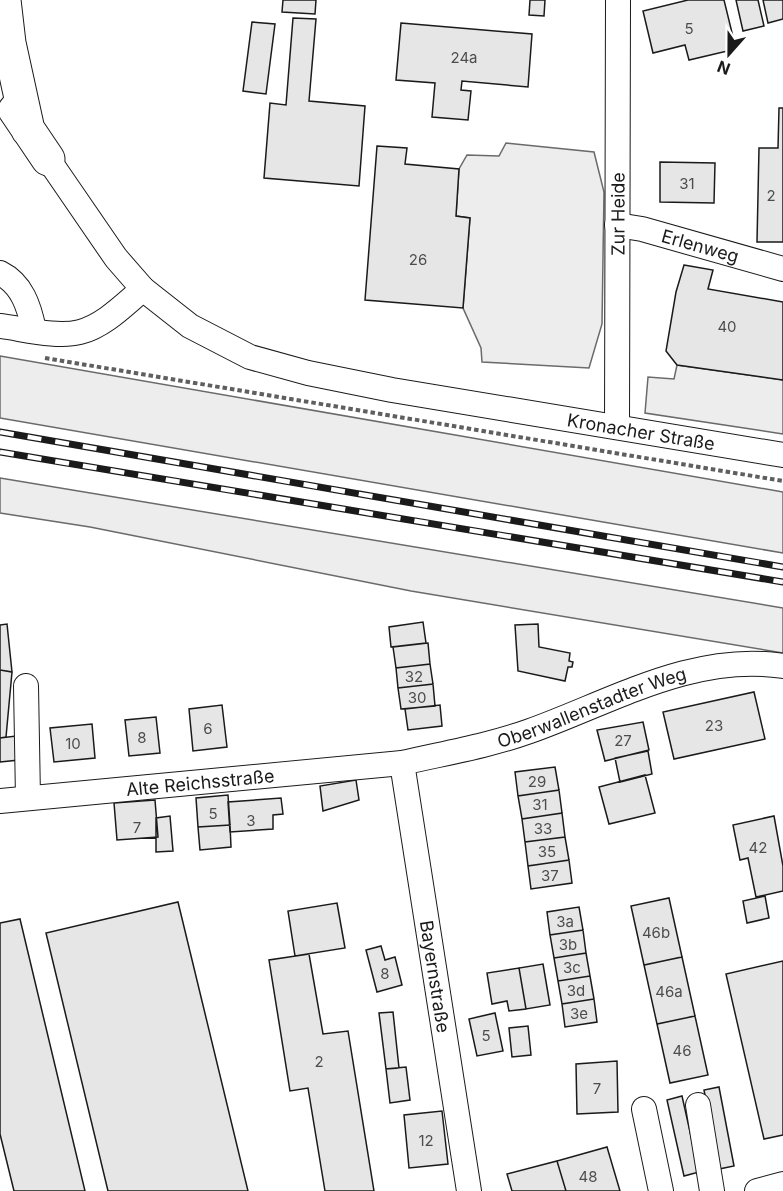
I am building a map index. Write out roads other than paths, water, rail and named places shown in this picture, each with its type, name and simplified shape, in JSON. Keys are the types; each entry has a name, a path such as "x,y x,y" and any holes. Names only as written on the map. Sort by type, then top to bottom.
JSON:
{"highway":[{"path":"4,0 9,43 28,130"},
{"path":"0,87 48,159"}],"street":[{"name":"Zur Heide","path":"617,428 618,0"},
{"name":"Kronacher Straße","path":"48,159 116,258 143,289 190,326 250,357 308,373 498,409 783,456"},
{"name":"Erlenweg","path":"617,225 642,229 783,268"},
{"path":"0,273 13,279 29,306 34,330"},
{"path":"0,326 68,333 81,332 105,319 143,289"},
{"name":"Oberwallenstadter Weg","path":"402,763 466,751 530,731 624,693 688,672 738,664 783,666"},
{"path":"26,686 28,798"},
{"name":"Alte Reichsstraße","path":"0,801 402,763"},
{"name":"Bayernstraße","path":"402,763 469,1191"},
{"path":"698,1105 712,1191"},
{"path":"645,1109 661,1191"},
{"path":"757,1191 783,1184"}],"railway":[{"path":"0,432 783,567"},
{"path":"0,452 783,582"}]}
